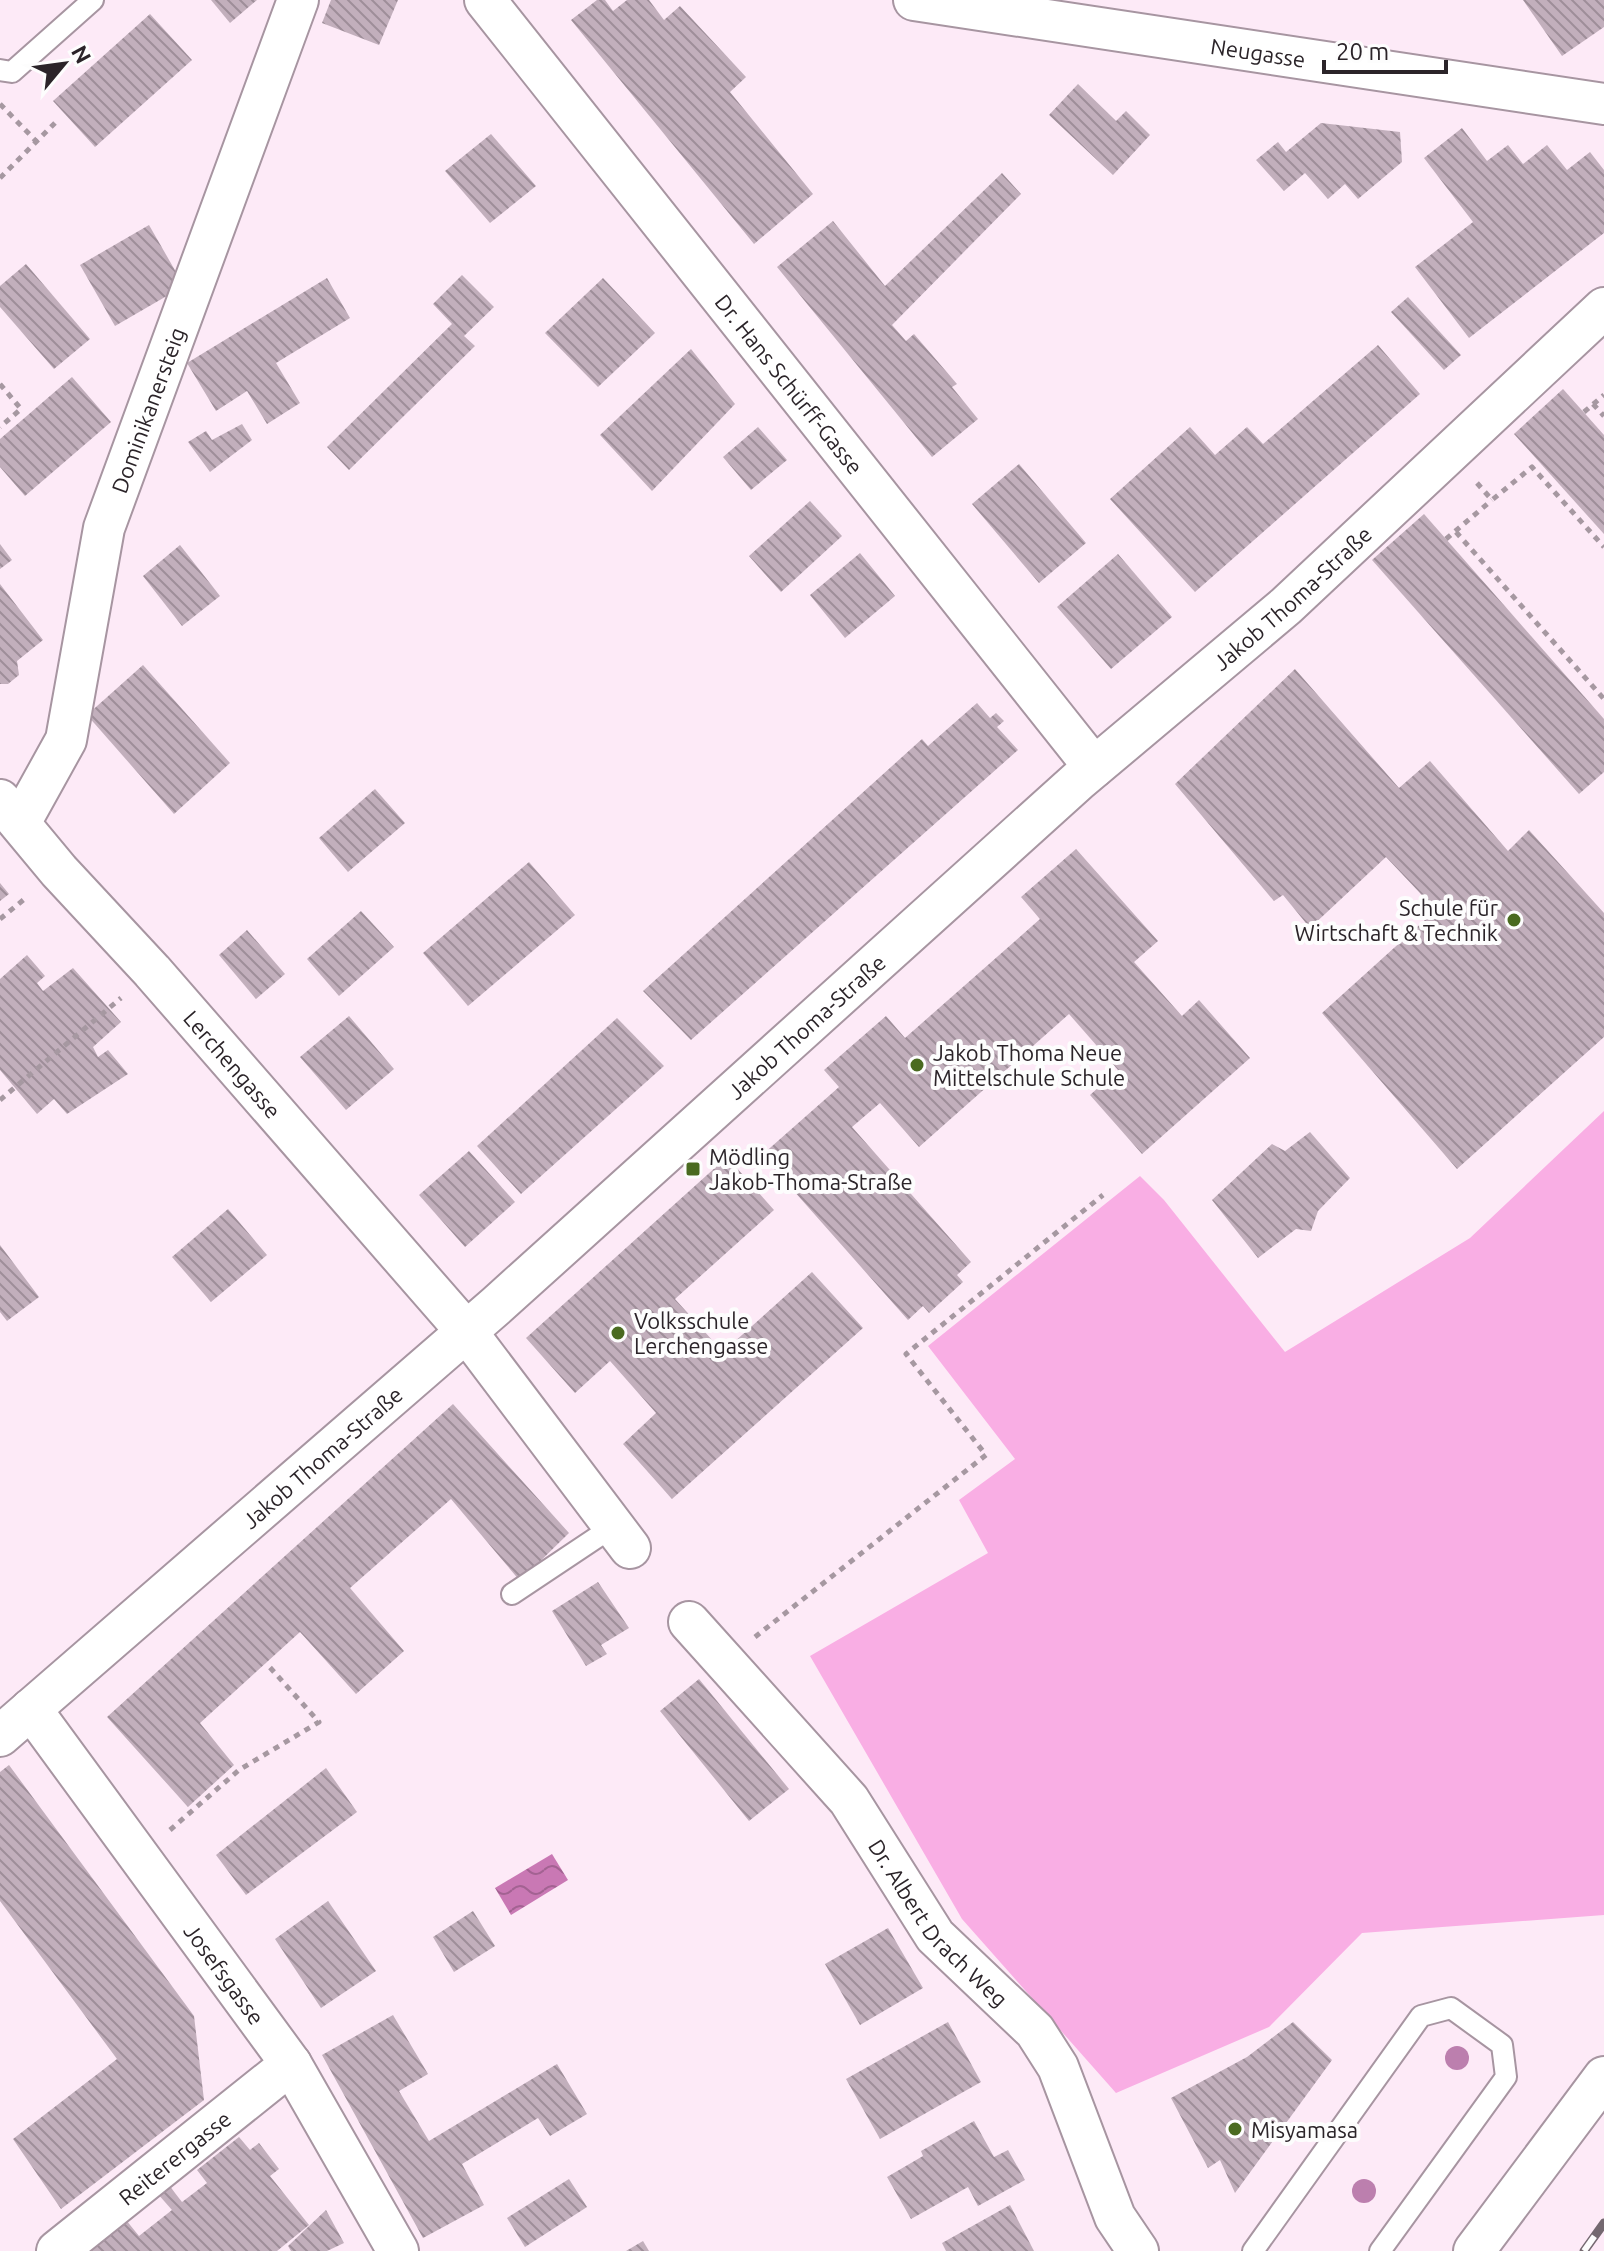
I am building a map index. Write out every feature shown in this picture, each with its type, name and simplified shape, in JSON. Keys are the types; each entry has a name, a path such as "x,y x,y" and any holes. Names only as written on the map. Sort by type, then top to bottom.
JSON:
{"street":[{"name":"Dominikanersteig","path":"10,812 66,740 104,528 298,0"},
{"name":"Dr. Hans Schürff-Gasse","path":"485,0 1094,767"},
{"name":"Neugasse","path":"914,0 1604,104"},
{"name":"Jakob Thoma-Straße","path":"0,1736 466,1331 1094,767 1286,606 1604,308"},
{"name":"Lerchengasse","path":"10,812 466,1331"},
{"path":"466,1331 622,1537"},
{"name":"Dr. Albert Drach Weg","path":"689,1622 849,1800 935,1936 1035,2031 1058,2067 1115,2217 1138,2251"},
{"name":"Josefsgasse","path":"31,1709 291,2064 398,2251"},
{"name":"Reiterergasse","path":"57,2251 291,2064"},
{"path":"1474,2251 1604,2077"}],"lane":[{"path":"0,70 12,72 93,0"},
{"path":"512,1594 622,1537"},
{"path":"1253,2251 1421,2016 1451,2008 1502,2045 1506,2077 1380,2251"}],"path":[{"path":"0,104 37,142"},
{"path":"0,178 55,123"},
{"path":"0,384 21,409 0,427"},
{"path":"1584,412 1604,395"},
{"path":"1593,404 1604,416"},
{"path":"1450,452 1492,500"},
{"path":"1446,539 1532,467 1604,547"},
{"path":"1456,532 1604,699"},
{"path":"0,1100 152,971"},
{"path":"725,1660 986,1455 906,1354 1103,1195"},
{"path":"191,1812 239,1770 319,1722 266,1663"}],"shaded area":[{"path":"1604,1111 1604,1915 1362,1933 1269,2027 1116,2093 962,1919 810,1656 988,1553 959,1500 1015,1459 928,1346 1140,1176 1164,1200 1285,1352 1470,1238"}],"water":[{"path":"552,1854 568,1880 511,1915 495,1888"}],"building":[{"path":"211,0 257,0 230,23"},
{"path":"331,0 398,0 379,45 322,23"},
{"path":"597,0 605,0 613,11 627,0 649,0 664,20 680,6 746,77 730,92 813,194 754,244 571,20"},
{"path":"1523,0 1604,0 1604,27 1562,56"},
{"path":"150,14 192,60 95,147 53,101"},
{"path":"1078,84 1116,121 1126,111 1150,135 1113,175 1049,115"},
{"path":"1321,123 1400,132 1402,162 1358,199 1345,184 1328,199 1305,173 1284,191 1256,160 1278,142 1286,152"},
{"path":"1462,128 1487,161 1508,145 1523,164 1547,145 1567,170 1590,152 1604,170 1604,233 1469,338 1415,267 1473,222 1424,158"},
{"path":"491,134 536,186 490,223 445,171"},
{"path":"1002,173 1021,194 892,325 906,341 914,334 957,384 952,387 978,419 932,457 777,267 833,221 885,286"},
{"path":"149,225 184,286 115,326 80,265"},
{"path":"26,264 90,339 54,369 0,307 0,286"},
{"path":"462,275 494,307 464,336 475,346 349,470 327,447 452,324 433,304"},
{"path":"327,278 350,318 276,363 300,403 267,424 247,391 216,411 187,363"},
{"path":"603,278 655,333 598,387 545,333"},
{"path":"1408,297 1461,355 1444,370 1391,312"},
{"path":"1378,345 1420,394 1195,592 1110,499 1190,427 1215,455 1247,427 1263,444"},
{"path":"691,349 735,404 652,491 600,435"},
{"path":"72,377 111,422 25,496 0,467 0,439"},
{"path":"1563,389 1604,435 1604,534 1514,434"},
{"path":"242,424 252,440 210,472 188,442 206,431 212,440"},
{"path":"758,427 787,460 751,490 723,457"},
{"path":"1019,464 1086,543 1039,583 972,504"},
{"path":"810,501 842,536 781,592 749,556"},
{"path":"1424,514 1604,719 1604,772 1579,794 1372,560"},
{"path":"0,544 12,560 0,569"},
{"path":"180,545 220,596 182,626 143,576"},
{"path":"860,553 895,596 845,638 810,595"},
{"path":"1118,554 1172,617 1111,669 1057,607"},
{"path":"0,584 43,640 17,661 19,675 8,684 0,684"},
{"path":"143,665 230,763 174,814 87,715"},
{"name":"Schule für Wirtschaft & Technik","path":"1295,669 1399,788 1430,761 1508,851 1529,830 1604,913 1604,1037 1457,1169 1322,1013 1436,910 1386,857 1310,928 1283,895 1274,901 1175,784"},
{"path":"977,703 990,718 996,713 1004,721 997,727 1018,750 691,1040 643,991 922,739 928,746"},
{"path":"375,789 405,823 348,872 319,838"},
{"path":"1076,849 1158,941 1134,962 1182,1016 1199,1000 1250,1058 1142,1154 1090,1095 1118,1070 1069,1014 919,1147 880,1103 852,1127 971,1262 957,1275 963,1282 929,1313 923,1306 908,1320 762,1155 839,1087 824,1070 886,1016 905,1038 1040,919 1021,897"},
{"path":"529,862 575,915 468,1006 423,953"},
{"path":"0,883 9,894 0,901"},
{"path":"361,911 394,947 339,996 307,959"},
{"path":"247,930 285,974 256,999 219,955"},
{"path":"27,955 45,976 37,983 43,991 73,968 121,1022 93,1047 98,1057 108,1050 128,1074 67,1114 54,1099 37,1114 0,1070 0,979"},
{"path":"349,1016 394,1069 346,1110 300,1057"},
{"path":"617,1018 664,1066 521,1194 477,1146"},
{"path":"1310,1132 1350,1178 1318,1211 1311,1231 1296,1229 1258,1258 1212,1200 1272,1144 1285,1151"},
{"path":"469,1151 515,1202 465,1247 419,1195"},
{"name":"Volksschule Lerchengasse","path":"727,1157 774,1210 675,1299 723,1352 812,1272 863,1328 672,1499 623,1444 656,1413 610,1361 575,1393 526,1338"},
{"path":"228,1209 267,1255 211,1302 172,1257"},
{"path":"0,1245 39,1297 7,1321 0,1312"},
{"path":"453,1404 569,1533 520,1581 451,1499 350,1588 404,1651 356,1694 300,1632 200,1723 234,1765 188,1807 107,1717"},
{"path":"598,1582 629,1628 601,1645 607,1654 586,1666 552,1611"},
{"path":"699,1679 789,1789 749,1821 660,1711"},
{"path":"9,1765 194,2016 204,2100 61,2209 13,2139 117,2059 0,1901 0,1772"},
{"path":"326,1768 357,1812 246,1895 216,1855"},
{"path":"328,1901 376,1971 321,2008 275,1939"},
{"path":"473,1911 495,1946 454,1972 433,1937"},
{"path":"888,1928 923,1988 860,2025 825,1964"},
{"path":"393,2015 428,2074 399,2091 429,2141 557,2064 587,2114 550,2136 538,2118 462,2164 484,2205 423,2238 322,2055"},
{"path":"948,2022 981,2082 880,2139 846,2079"},
{"name":"Misyamasa","path":"1293,2022 1332,2060 1235,2193 1220,2160 1208,2168 1171,2098 1247,2057"},
{"path":"974,2121 994,2157 1008,2150 1025,2180 978,2206 968,2187 911,2219 887,2177 923,2156 921,2151"},
{"path":"239,2137 250,2150 259,2143 279,2169 270,2176 309,2225 277,2251 76,2251 122,2215 139,2236 172,2210 157,2193 168,2184 182,2202 207,2183 197,2170"},
{"path":"569,2179 587,2207 525,2247 507,2218"},
{"path":"1010,2205 1034,2251 946,2251 942,2243"},
{"path":"326,2210 344,2243 327,2251 291,2251 288,2246"},
{"path":"643,2241 649,2251 626,2251"}],"railway":[{"path":"1584,2251 1604,2223"}],"place":[{"name":"Schule für Wirtschaft & Technik","path":"1514,920"},
{"name":"Jakob Thoma Neue Mittelschule Schule","path":"917,1065"},
{"name":"Mödling Jakob-Thoma-Straße","path":"693,1169"},
{"name":"Volksschule Lerchengasse","path":"618,1333"},
{"name":"Misyamasa","path":"1235,2129"}]}
